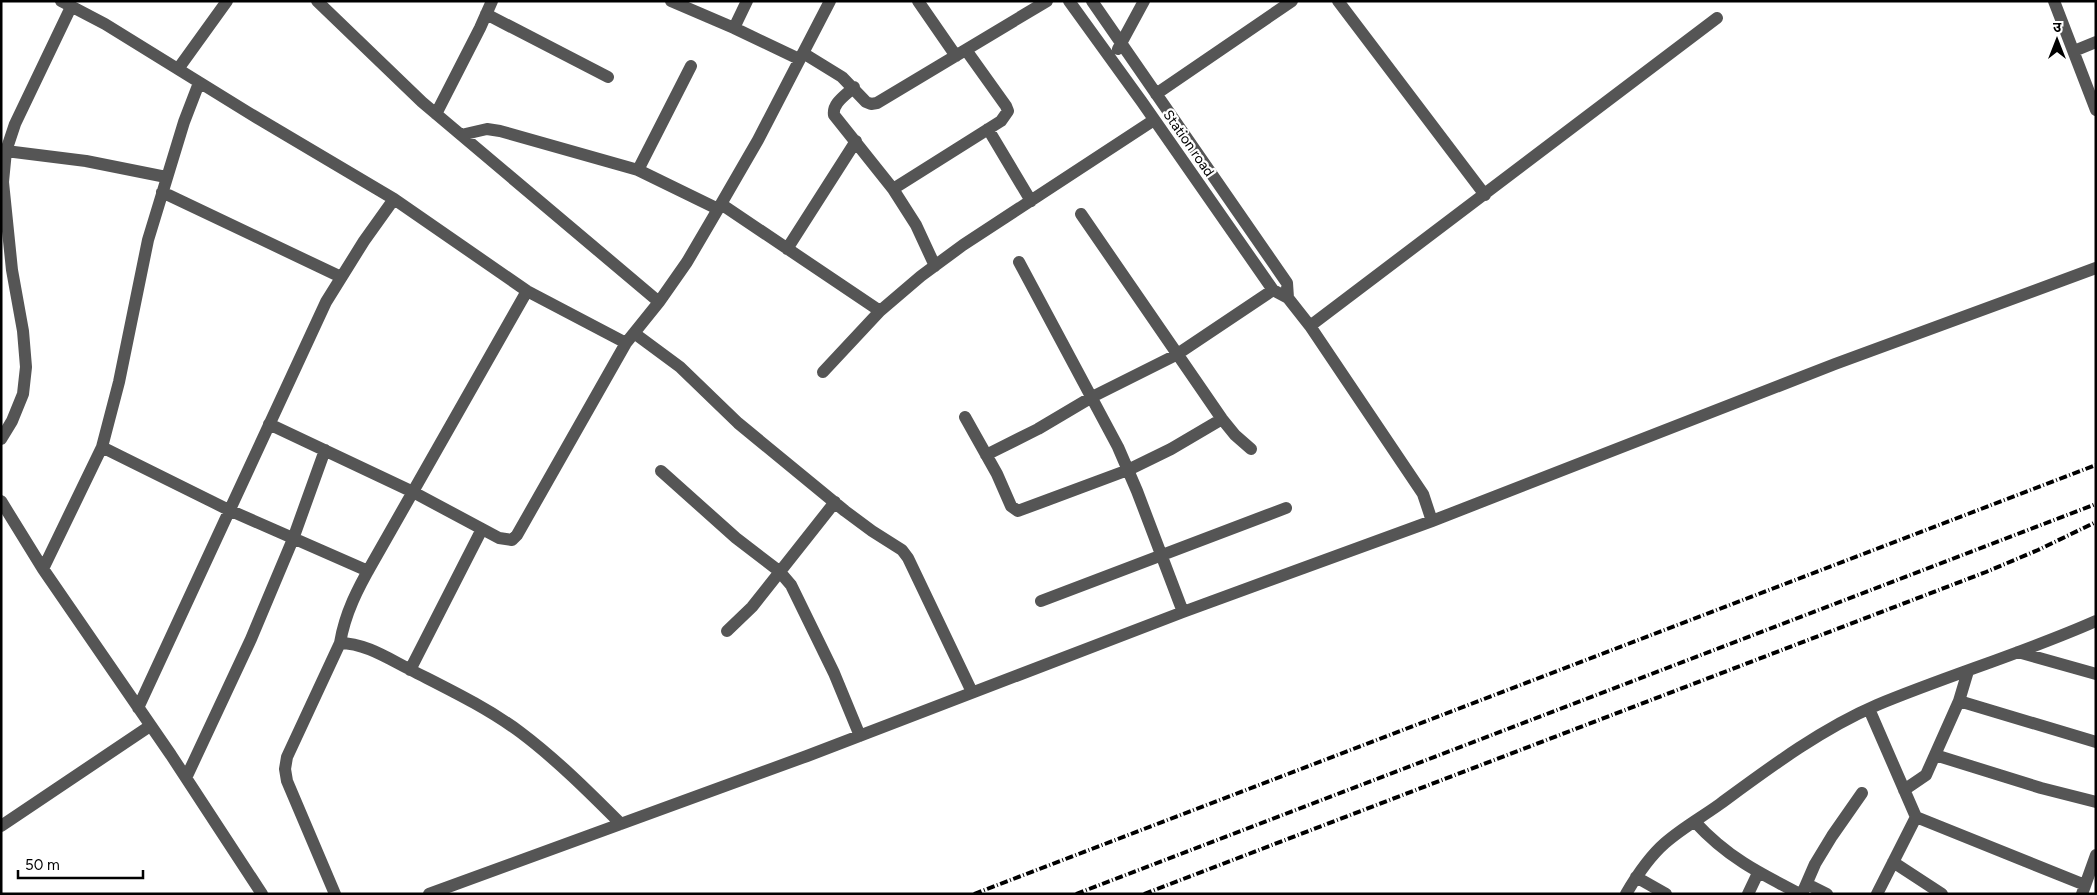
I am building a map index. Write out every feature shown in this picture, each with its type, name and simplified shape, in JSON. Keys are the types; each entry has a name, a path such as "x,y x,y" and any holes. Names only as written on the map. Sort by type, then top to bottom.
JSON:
{"street":[{"path":"178,69 227,1"},
{"path":"317,1 436,114 659,302"},
{"path":"436,114 492,1"},
{"path":"670,1 801,56 842,77 854,87 866,102 871,104 877,104 1047,1"},
{"path":"734,28 747,1"},
{"path":"269,424 413,492 482,529 506,540 512,540 517,535 630,338 659,302 687,262 758,140 830,1"},
{"path":"893,188 1002,121 1008,111 918,1"},
{"name":"Station road","path":"1069,1 1273,290 1288,298 1310,326 1422,494 1432,521"},
{"name":"Station road","path":"1092,1 1287,283 1288,298"},
{"path":"1112,60 1144,1"},
{"path":"1156,94 1275,6 1292,1"},
{"path":"1338,1 1485,195"},
{"path":"2054,1 2096,110"},
{"path":"1,439 12,421 23,394 26,366 23,331 10,251 2,183 4,156 15,124 66,4 105,24 199,83 394,198 527,291 630,338 680,367 738,423 872,532 902,550 908,558 972,692"},
{"path":"486,14 608,77"},
{"path":"1310,326 1717,18"},
{"path":"2074,51 2096,42"},
{"path":"638,170 691,66"},
{"path":"43,569 102,448 119,382 148,240 166,177 199,83"},
{"path":"854,87 836,104 833,110 839,122 893,188 916,225 935,266"},
{"path":"823,372 880,311 935,266 963,245 1154,120"},
{"path":"461,135 487,129 500,131 638,170 720,206 880,311"},
{"path":"988,129 1031,201"},
{"path":"787,249 856,141"},
{"path":"4,156 86,161 166,177"},
{"path":"162,192 341,277"},
{"path":"138,708 326,302 394,198"},
{"path":"1081,214 1176,355 1222,419 1235,435 1251,449"},
{"path":"1,240 10,251"},
{"path":"1019,262 1092,397 1128,470 1183,612"},
{"path":"429,894 860,736 1183,612 1432,521 1835,364 2096,268"},
{"path":"986,455 1038,429 1092,397 1176,355 1273,290"},
{"path":"335,894 287,781 285,769 287,757 340,643 350,605 527,291"},
{"path":"965,417 1011,506 1018,511 1128,470 1171,449 1222,419"},
{"path":"102,448 229,510 368,571"},
{"path":"186,778 251,638 293,539 325,450"},
{"path":"661,471 736,538 778,571 791,585 834,673 860,736"},
{"path":"1,501 43,569 186,778 262,894"},
{"path":"727,631 752,606 778,571 835,502"},
{"path":"1041,601 1286,508"},
{"path":"410,670 482,529"},
{"path":"1626,894 1651,856 1666,842 1802,747 1869,709 2059,637 2096,621"},
{"path":"340,643 350,643 378,653 471,700 519,732 580,783 621,824"},
{"path":"2018,652 2096,674"},
{"path":"1904,790 1926,774 1959,701 1968,671"},
{"path":"1959,701 2096,742"},
{"path":"1869,709 1916,817 2084,889 2096,855"},
{"path":"1,826 150,726"},
{"path":"1935,755 2041,788 2096,802"},
{"path":"1803,890 1815,864 1832,836 1862,793"},
{"path":"1877,894 1916,817"},
{"path":"1695,822 1720,847 1758,873 1803,890 1827,894"},
{"path":"1893,862 1942,894"},
{"path":"1748,894 1758,873"},
{"path":"1636,877 1663,893"}],"railway":[{"path":"974,894 2096,465"},
{"path":"1076,894 2096,504"},
{"path":"1144,894 1986,572 2096,522"}]}
